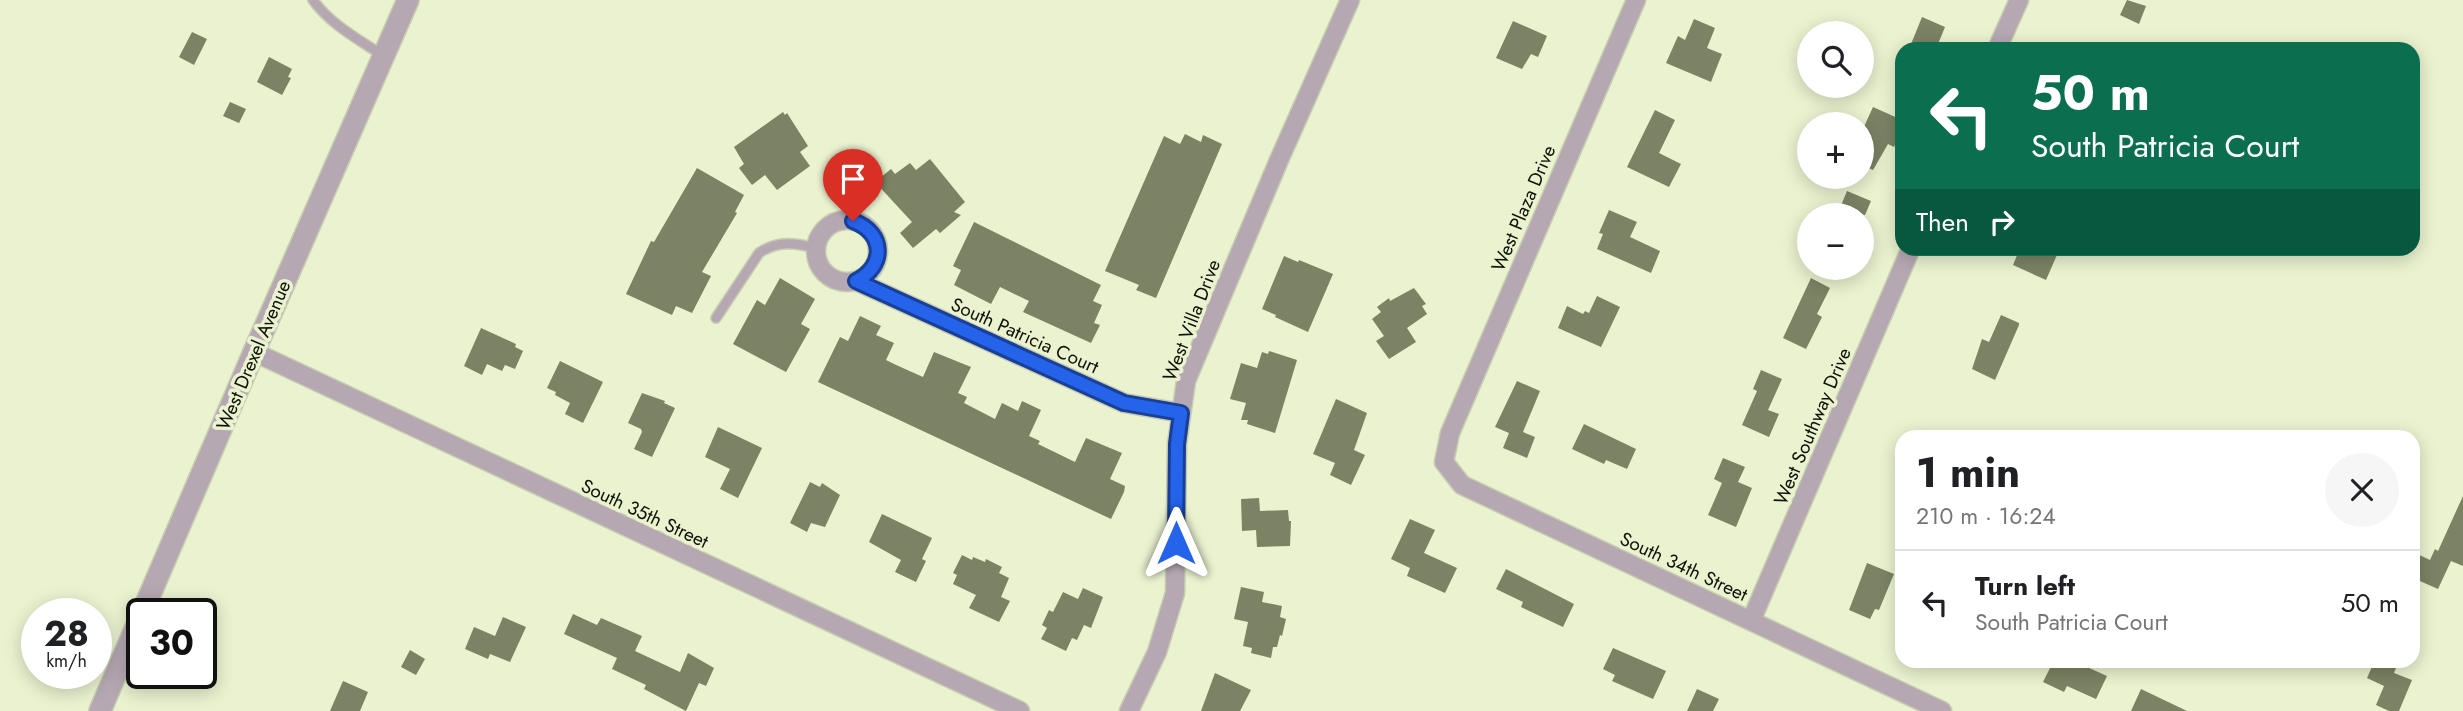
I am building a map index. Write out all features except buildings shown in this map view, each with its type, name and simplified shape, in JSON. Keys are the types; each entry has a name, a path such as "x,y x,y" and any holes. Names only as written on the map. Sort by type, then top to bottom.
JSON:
{"street":[{"name":"West Drexel Avenue","path":"100,711 408,0"},
{"name":"West Villa Drive","path":"1129,711 1157,652 1175,593 1177,444 1186,381 1350,0"},
{"name":"West Plaza Drive","path":"1450,433 1636,0"},
{"path":"2000,42 2018,0"},
{"path":"816,248 819,238 833,223 853,221 863,225 876,240 878,250 872,270 856,281"},
{"name":"South Patricia Court","path":"816,248 816,258 827,275 845,282 856,281 1124,403 1181,413"},
{"name":"West Southway Drive","path":"1751,621 1909,256"},
{"name":"South 35th Street","path":"254,352 1020,711"},
{"name":"South 34th Street","path":"1450,433 1444,462 1462,485 1942,711"}],"lane":[{"path":"313,0 340,28 383,56"},
{"path":"716,318 760,253 770,246 782,243 816,248"}],"route":[{"path":"853,221 870,231 878,250 872,270 856,281 1124,403 1181,413 1177,444 1176,543"}]}
